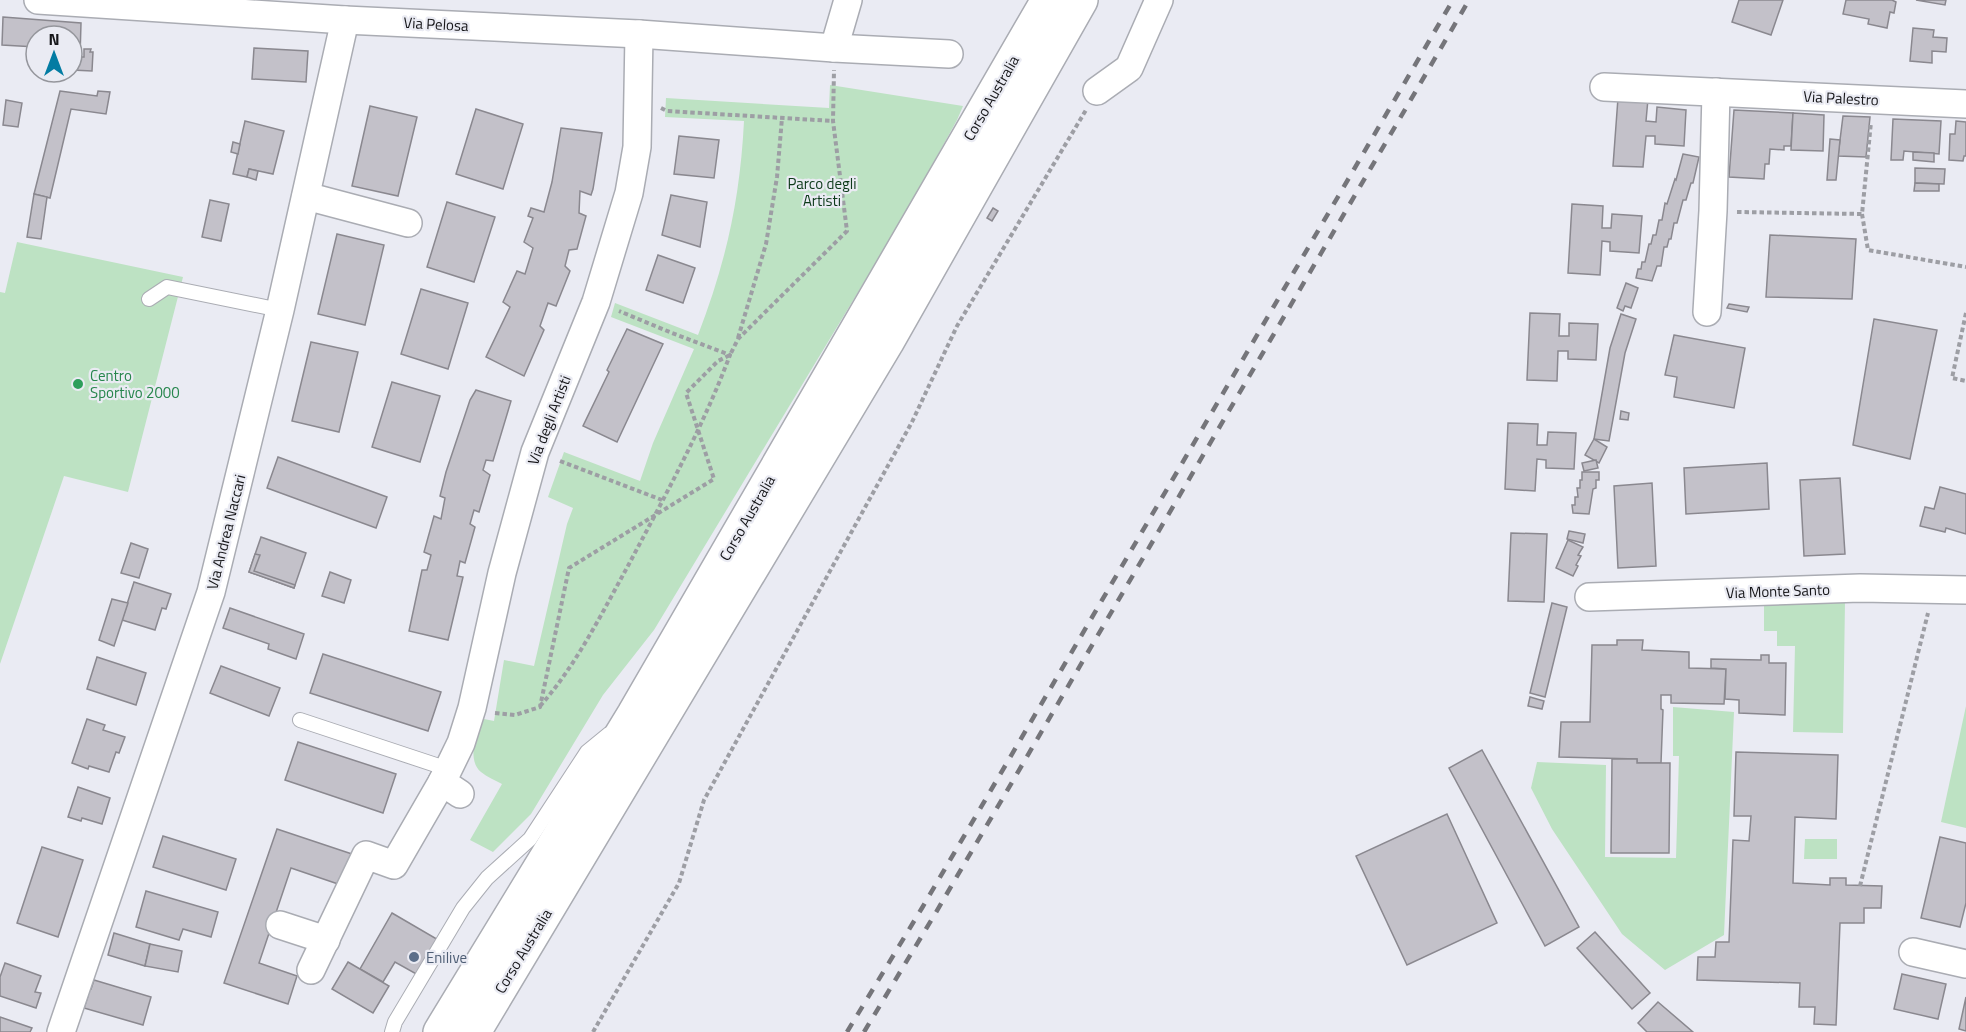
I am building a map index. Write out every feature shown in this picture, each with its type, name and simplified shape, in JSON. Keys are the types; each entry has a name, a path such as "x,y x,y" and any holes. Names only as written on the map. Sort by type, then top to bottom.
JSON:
{"highway":[{"path":"953,164 1022,0"},
{"name":"Corso Australia","path":"440,1032 634,714 1048,0"},
{"name":"Corso Australia","path":"474,1032 887,342 1081,0"}],"street":[{"name":"Via Pelosa","path":"38,0 164,4 345,20 426,12 639,34 950,54"},
{"path":"834,48 848,0"},
{"path":"1097,91 1129,68 1160,0"},
{"name":"Via Andrea Naccari","path":"62,1032 211,592 280,310 345,20"},
{"name":"Via degli Artisti","path":"326,940 366,855 394,865 450,782 472,708 502,573 535,452 596,302 629,193 637,147 639,34"},
{"name":"Via Palestro","path":"1604,87 1966,104"},
{"path":"1707,312 1713,212 1716,92"},
{"path":"306,196 408,223"},
{"name":"Via Monte Santo","path":"1589,597 1860,588 1966,590"},
{"path":"280,925 326,940 311,970"},
{"path":"1913,952 1966,964"}],"lane":[{"path":"149,299 167,287 280,310"},
{"path":"392,1032 395,1022 463,908 487,878 530,839 587,752 634,714"},
{"path":"300,720 450,782"}],"path":[{"path":"738,339 847,231 833,121 834,48"},
{"path":"593,1032 679,883 704,800 912,422 957,326 1097,91"},
{"path":"1872,99 1862,214 1868,250 1966,267"},
{"path":"637,104 655,104 667,111 833,121"},
{"path":"495,713 515,714 540,707 553,691 601,615 698,429 738,339 766,244 777,177 782,118"},
{"path":"1713,212 1862,214"},
{"path":"596,302 730,355"},
{"path":"1966,313 1953,378 1966,381"},
{"path":"540,707 568,568 714,478 686,393 718,361 730,355"},
{"path":"560,461 662,500"},
{"path":"1860,886 1934,589"}],"green space":[{"name":"Parco degli Artisti","path":"830,85 963,106 904,216 654,630 603,695 531,814 493,852 470,840 502,784 483,774 477,767 473,754 475,739 479,718 494,721 504,660 534,666 567,524 573,508 548,497 564,452 640,481 653,443 694,349 611,317 615,303 698,335 724,256 730,230 739,178 744,121 665,117 666,98 829,108"},
{"name":"Centro Sportivo 2000","path":"17,242 183,277 128,492 64,476 0,664 0,292 5,293"},
{"path":"1845,602 1843,733 1793,732 1795,646 1777,646 1777,631 1764,631 1764,603"},
{"path":"1966,706 1966,828 1941,822"},
{"path":"1673,707 1734,712 1724,935 1665,970 1622,934 1552,829 1531,788 1537,762 1606,765 1605,857 1676,858 1679,756 1673,756"},
{"path":"1805,839 1837,839 1837,859 1804,859"}],"building":[{"path":"1739,0 1783,0 1771,35 1732,22"},
{"path":"1846,0 1892,0 1896,2 1894,13 1890,12 1887,28 1868,24 1869,19 1843,14"},
{"path":"1916,0 1946,0 1945,5"},
{"path":"3,17 81,23 24,24 24,46 2,45"},
{"path":"1913,28 1934,30 1933,37 1947,38 1946,52 1932,51 1932,63 1910,61"},
{"path":"254,48 308,51 306,82 252,79"},
{"path":"84,49 91,49 90,52 93,52 92,71 84,71"},
{"path":"60,91 97,96 98,91 110,92 106,114 71,109 50,198 34,194"},
{"path":"1618,98 1648,99 1646,121 1656,122 1657,107 1686,110 1684,146 1655,144 1655,136 1646,136 1643,167 1613,166"},
{"path":"6,100 22,103 18,127 3,125"},
{"path":"370,106 417,117 398,196 352,186"},
{"path":"476,109 523,124 503,189 456,174"},
{"path":"1734,110 1793,113 1791,146 1784,146 1784,150 1770,149 1769,164 1765,164 1764,179 1729,177"},
{"path":"1793,113 1824,115 1823,151 1791,150"},
{"path":"1843,116 1870,117 1866,157 1838,156"},
{"path":"1893,119 1941,121 1939,154 1904,151 1903,160 1891,160"},
{"path":"245,121 284,131 273,174 249,169 247,177 233,174"},
{"path":"1956,121 1966,122 1966,156 1963,161 1949,160 1950,134 1955,134"},
{"path":"561,128 602,133 591,195 580,191 579,213 586,216 577,249 569,250 565,266 570,271 556,306 548,303 540,326 544,330 524,376 486,357 510,307 503,302 517,271 525,274 533,248 524,242 533,218 528,216 531,208 544,212 552,182"},
{"path":"679,136 719,140 714,178 674,174"},
{"path":"1830,139 1840,140 1836,180 1827,180"},
{"path":"233,142 240,144 238,154 231,152"},
{"path":"1913,152 1934,153 1934,162 1913,160"},
{"path":"1683,154 1699,157 1693,183 1691,183 1686,200 1683,200 1677,223 1674,223 1671,239 1667,247 1664,247 1661,266 1657,266 1652,281 1636,278 1638,269 1641,269 1642,262 1645,262 1653,235 1656,235 1659,220 1662,220 1665,203 1667,204 1676,180"},
{"path":"1915,168 1945,169 1944,184 1915,183"},
{"path":"249,169 258,171 256,180 247,177"},
{"path":"1915,183 1939,184 1939,191 1914,191"},
{"path":"34,194 47,197 41,239 27,237"},
{"path":"671,195 707,202 700,247 662,235"},
{"path":"210,200 229,204 221,241 202,237"},
{"path":"447,202 495,217 474,282 427,267"},
{"path":"1572,204 1603,206 1602,228 1611,228 1612,214 1642,216 1639,253 1610,251 1610,242 1602,241 1600,275 1568,273"},
{"path":"993,208 998,211 992,221 987,218"},
{"path":"337,234 384,245 365,325 318,314"},
{"path":"1770,235 1856,239 1852,299 1766,297"},
{"path":"658,255 695,268 683,303 646,290"},
{"path":"1626,283 1638,288 1631,308 1625,306 1623,311 1617,308"},
{"path":"421,289 468,303 448,369 401,354"},
{"path":"1729,304 1749,307 1747,312 1727,308"},
{"path":"1530,313 1560,314 1559,336 1569,336 1569,323 1598,324 1596,360 1568,359 1568,351 1558,351 1557,381 1527,380"},
{"path":"1621,314 1636,319 1625,353 1609,441 1594,439 1610,348"},
{"path":"1874,319 1937,330 1910,459 1853,445"},
{"path":"627,329 663,344 617,442 583,426"},
{"path":"1674,335 1745,348 1734,408 1674,397 1677,377 1665,375"},
{"path":"311,342 358,352 339,432 292,421"},
{"path":"392,382 440,396 420,462 372,447"},
{"path":"476,390 511,401 493,461 486,460 483,470 490,475 479,512 474,510 470,524 475,527 465,563 460,561 457,576 463,577 448,640 409,631 422,570 427,570 431,555 424,552 434,516 441,519 445,498 440,496 446,472 470,400"},
{"path":"1621,411 1629,413 1628,420 1620,419"},
{"path":"1508,423 1538,424 1537,445 1547,445 1548,432 1576,433 1574,469 1546,468 1546,460 1537,459 1535,491 1505,489"},
{"path":"1594,439 1607,447 1599,463 1585,455"},
{"path":"278,457 387,497 376,528 267,488"},
{"path":"1596,460 1598,468 1584,471 1582,463"},
{"path":"1767,463 1769,509 1686,514 1684,468"},
{"path":"1582,472 1599,472 1599,480 1596,480 1596,488 1593,489 1589,514 1573,513 1572,505 1575,505 1575,497 1578,497 1577,488 1580,488"},
{"path":"1840,478 1845,554 1804,556 1800,480"},
{"path":"1652,483 1656,566 1618,568 1614,486"},
{"path":"1940,487 1966,494 1966,534 1946,528 1945,532 1920,526 1925,507 1934,509"},
{"path":"1569,531 1585,534 1583,543 1567,539"},
{"path":"1511,533 1547,534 1544,602 1508,601"},
{"path":"261,537 306,553 294,588 249,572"},
{"path":"1568,540 1583,547 1578,555 1581,556 1573,576 1556,568"},
{"path":"131,543 148,549 139,578 121,573"},
{"path":"255,554 260,555 254,571 295,585 294,588 249,572"},
{"path":"330,572 351,580 344,603 322,596"},
{"path":"134,582 171,594 166,609 162,608 155,630 122,620"},
{"path":"112,599 128,603 114,646 99,640"},
{"path":"1552,603 1567,607 1545,697 1530,693"},
{"path":"230,608 304,634 296,659 268,649 269,644 223,628"},
{"path":"1617,640 1643,640 1642,650 1689,652 1689,668 1726,669 1724,704 1671,703 1671,695 1661,695 1661,709 1663,710 1661,763 1637,763 1637,759 1559,757 1561,722 1590,722 1592,645 1617,645"},
{"path":"323,654 441,692 428,731 310,693"},
{"path":"1761,655 1769,655 1769,663 1786,663 1785,715 1739,713 1739,700 1725,699 1726,669 1711,668 1711,659 1761,660"},
{"path":"97,657 146,673 136,705 87,689"},
{"path":"221,666 280,688 269,716 210,693"},
{"path":"1530,697 1544,701 1542,709 1528,706"},
{"path":"87,719 105,725 103,730 125,737 119,753 116,752 109,772 89,766 88,769 72,763"},
{"path":"298,742 396,774 383,813 285,780"},
{"path":"1482,750 1579,927 1545,946 1449,768"},
{"path":"1736,752 1838,755 1836,819 1795,817 1793,883 1830,885 1830,878 1846,878 1846,885 1882,886 1881,908 1864,908 1864,923 1840,923 1836,1025 1814,1024 1815,1007 1799,1007 1800,983 1697,980 1698,957 1715,957 1716,942 1729,942 1733,840 1749,841 1751,816 1734,816"},
{"path":"1612,759 1637,759 1637,763 1670,763 1669,853 1611,853"},
{"path":"78,787 110,798 102,824 82,818 81,821 68,817"},
{"path":"1447,814 1497,923 1407,965 1356,856"},
{"path":"277,829 352,854 341,885 291,868 259,963 297,976 288,1004 224,983"},
{"path":"163,836 236,859 226,890 153,867"},
{"path":"1940,837 1966,843 1966,903 1960,927 1921,918"},
{"path":"42,847 83,860 58,937 17,923"},
{"path":"146,891 218,912 211,937 183,929 179,940 136,927"},
{"path":"392,913 447,945 427,980 395,962 383,982 360,969"},
{"path":"1595,932 1650,993 1632,1009 1577,948"},
{"path":"114,933 150,944 145,966 108,955"},
{"path":"150,944 182,951 178,972 145,966"},
{"path":"348,962 389,986 373,1013 332,989"},
{"path":"5,963 41,976 35,992 41,993 36,1008 0,996 0,977"},
{"path":"1902,974 1946,984 1938,1019 1894,1009"},
{"path":"94,980 151,997 143,1025 84,1008 88,996 86,987 91,989"},
{"path":"1966,997 1966,1031 1959,1029"},
{"path":"1658,1002 1693,1032 1647,1032 1638,1023"},
{"path":"0,1017 32,1028 30,1032 0,1032"}],"railway":[{"path":"847,1032 922,908 1453,0"},
{"path":"864,1032 1469,0"}],"place":[{"name":"Centro Sportivo 2000","path":"78,384"},
{"name":"Enilive","path":"414,957"}]}
